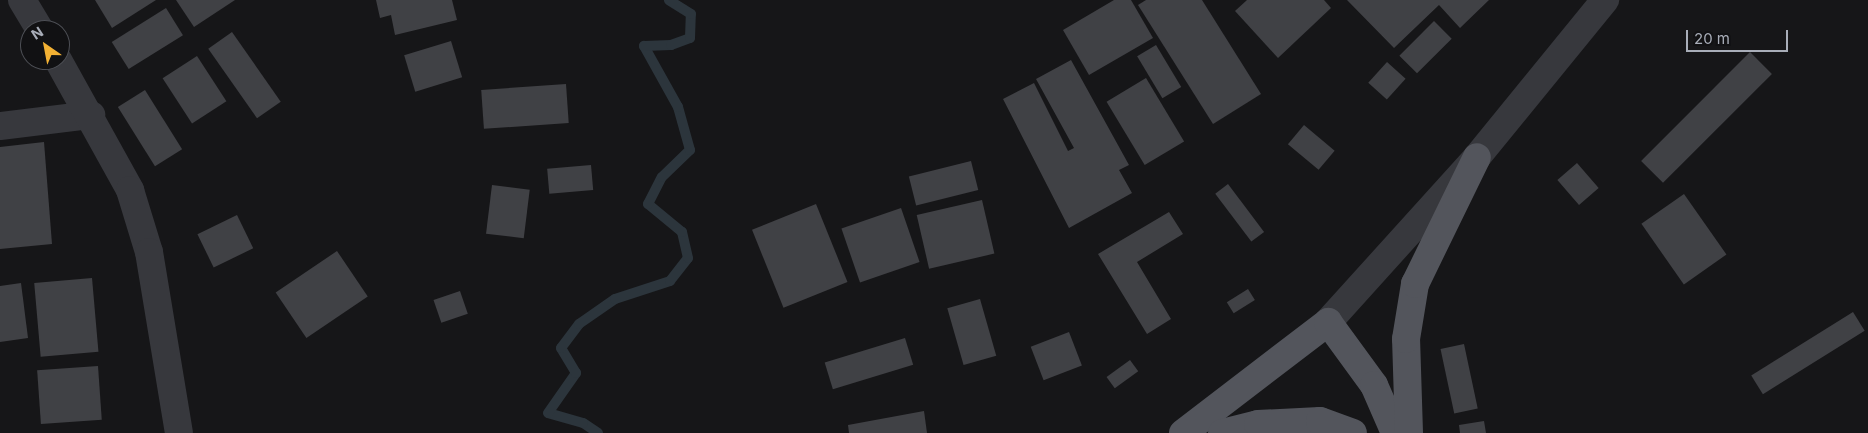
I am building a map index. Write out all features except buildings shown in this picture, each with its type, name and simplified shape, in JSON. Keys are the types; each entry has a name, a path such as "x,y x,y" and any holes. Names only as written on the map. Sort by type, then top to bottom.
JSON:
{"main road":[{"path":"1409,433 1406,339 1415,284 1477,157"},
{"path":"1183,433 1328,322 1374,385 1395,433"},
{"path":"1222,433 1258,424 1320,421 1353,433"}],"street":[{"path":"22,0 34,20"},
{"path":"1328,322 1477,157 1604,0"},
{"path":"64,70 91,115 130,190 149,252 179,433"},
{"path":"0,126 91,115"}],"waterway":[{"path":"598,433 583,423 548,413 576,373 561,348 579,324 615,299 670,281 688,258 682,232 648,204 662,177 690,150 678,107 644,46 671,45 690,38 691,14 669,0"}]}
